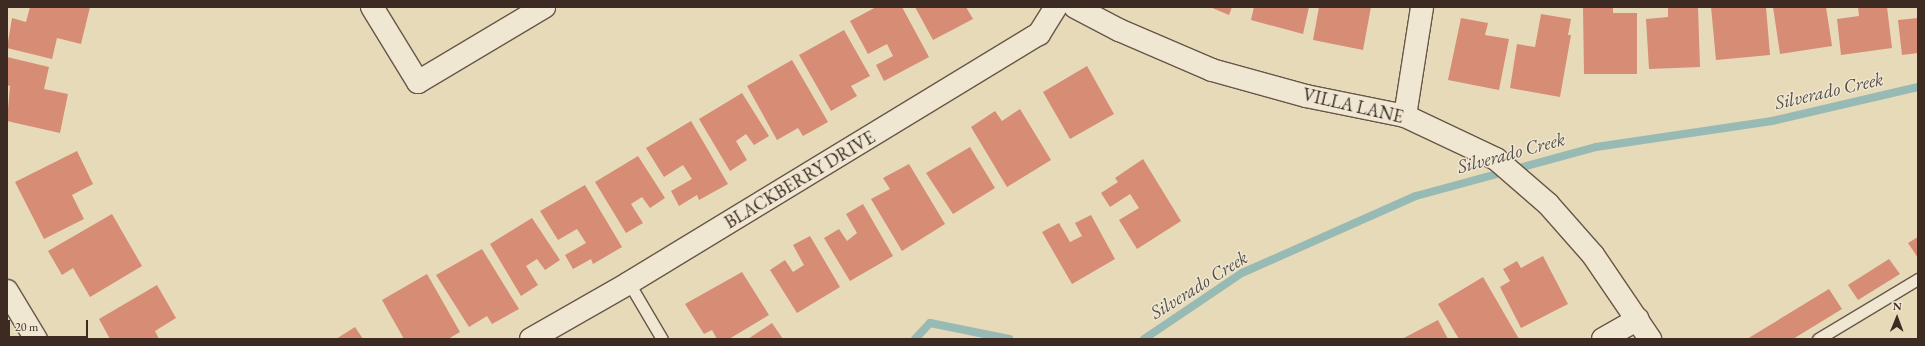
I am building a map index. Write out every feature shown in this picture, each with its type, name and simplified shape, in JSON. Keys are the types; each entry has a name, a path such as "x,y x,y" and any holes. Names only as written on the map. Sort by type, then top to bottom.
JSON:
{"street":[{"path":"372,7 418,82 544,7"},
{"name":"BLACKBERRY DRIVE","path":"531,339 629,283 1039,34 1056,7"},
{"name":"VILLA LANE","path":"1075,7 1119,30 1212,70 1306,96 1405,116 1496,159 1548,204 1593,255 1638,319 1650,339"},
{"path":"1405,116 1422,7"},
{"path":"7,291 36,339"},
{"path":"1603,339 1638,319"}],"lane":[{"path":"1818,339 1918,279"},
{"path":"629,283 662,339"}],"building":[{"path":"30,7 90,7 81,44 57,38 52,59 7,48 12,18 26,22"},
{"path":"876,7 902,7 929,57 884,81 876,65 893,56 887,44 868,54 850,21"},
{"path":"915,7 966,7 973,19 933,40"},
{"path":"1210,7 1232,7 1229,15"},
{"path":"1254,7 1309,7 1303,34 1251,20"},
{"path":"1319,7 1371,7 1363,50 1313,40"},
{"path":"1583,7 1613,7 1613,13 1637,13 1637,74 1584,74"},
{"path":"1668,7 1698,7 1700,67 1649,69 1646,19 1668,17"},
{"path":"1711,7 1766,7 1770,55 1716,60"},
{"path":"1773,7 1826,7 1832,46 1780,54"},
{"path":"1858,7 1887,7 1892,48 1841,55 1837,19 1859,16"},
{"path":"1541,14 1571,19 1568,35 1571,35 1560,97 1510,88 1517,44 1535,47"},
{"path":"1461,18 1488,23 1485,35 1509,39 1499,90 1448,80"},
{"path":"1918,18 1918,53 1902,55 1898,20"},
{"path":"844,30 870,76 851,86 857,96 831,111 799,55"},
{"path":"7,57 49,67 44,89 68,94 60,133 7,121 10,86 7,85"},
{"path":"792,60 828,122 803,136 798,128 777,140 747,86"},
{"path":"1087,66 1114,114 1070,139 1043,92"},
{"path":"742,93 769,136 754,145 746,134 736,141 747,160 730,171 699,119"},
{"path":"1020,109 1051,160 1007,187 971,127 995,111 1002,121"},
{"path":"691,121 728,184 699,200 697,195 679,206 671,191 692,179 683,165 664,177 646,148"},
{"path":"970,147 995,188 953,214 926,173"},
{"path":"77,151 93,184 72,195 84,219 44,239 15,182"},
{"path":"638,156 665,198 650,208 642,197 631,204 643,223 626,233 595,182"},
{"path":"1143,159 1181,221 1137,249 1119,220 1139,208 1130,194 1110,207 1101,193 1118,182 1115,178"},
{"path":"909,164 945,224 902,251 871,199 890,189 883,178"},
{"path":"585,185 622,247 593,264 591,259 573,269 565,255 586,243 577,229 558,240 540,211"},
{"path":"863,204 893,256 850,281 824,238 839,229 847,241 857,233 846,214"},
{"path":"112,214 142,266 90,297 73,268 62,275 48,251"},
{"path":"1091,215 1115,259 1072,284 1042,232 1059,223 1070,242 1082,236 1075,223"},
{"path":"532,218 560,260 545,270 537,259 526,266 538,285 521,296 490,244"},
{"path":"810,236 840,287 797,313 770,270 785,260 793,272 804,265 793,245"},
{"path":"1918,237 1918,258 1908,243"},
{"path":"482,249 519,309 492,324 487,316 469,327 436,275"},
{"path":"1543,256 1568,304 1521,328 1500,287 1510,281 1503,269 1517,261 1521,268"},
{"path":"1889,259 1900,274 1858,300 1848,285"},
{"path":"742,272 769,315 729,339 717,339 712,330 704,334 685,304"},
{"path":"427,274 460,332 448,339 404,339 382,300"},
{"path":"1483,277 1519,339 1459,339 1438,304"},
{"path":"157,285 176,318 155,331 159,339 110,339 99,319"},
{"path":"1829,289 1842,309 1793,339 1747,339"},
{"path":"1438,320 1448,339 1402,339"},
{"path":"772,323 783,339 748,339"},
{"path":"355,327 363,339 336,339"}],"waterway":[{"name":"Silverado Creek","path":"1144,339 1242,273 1416,196 1596,147 1772,121 1918,87"},
{"name":"Silverado Creek","path":"915,339 930,323 1009,339"}]}
